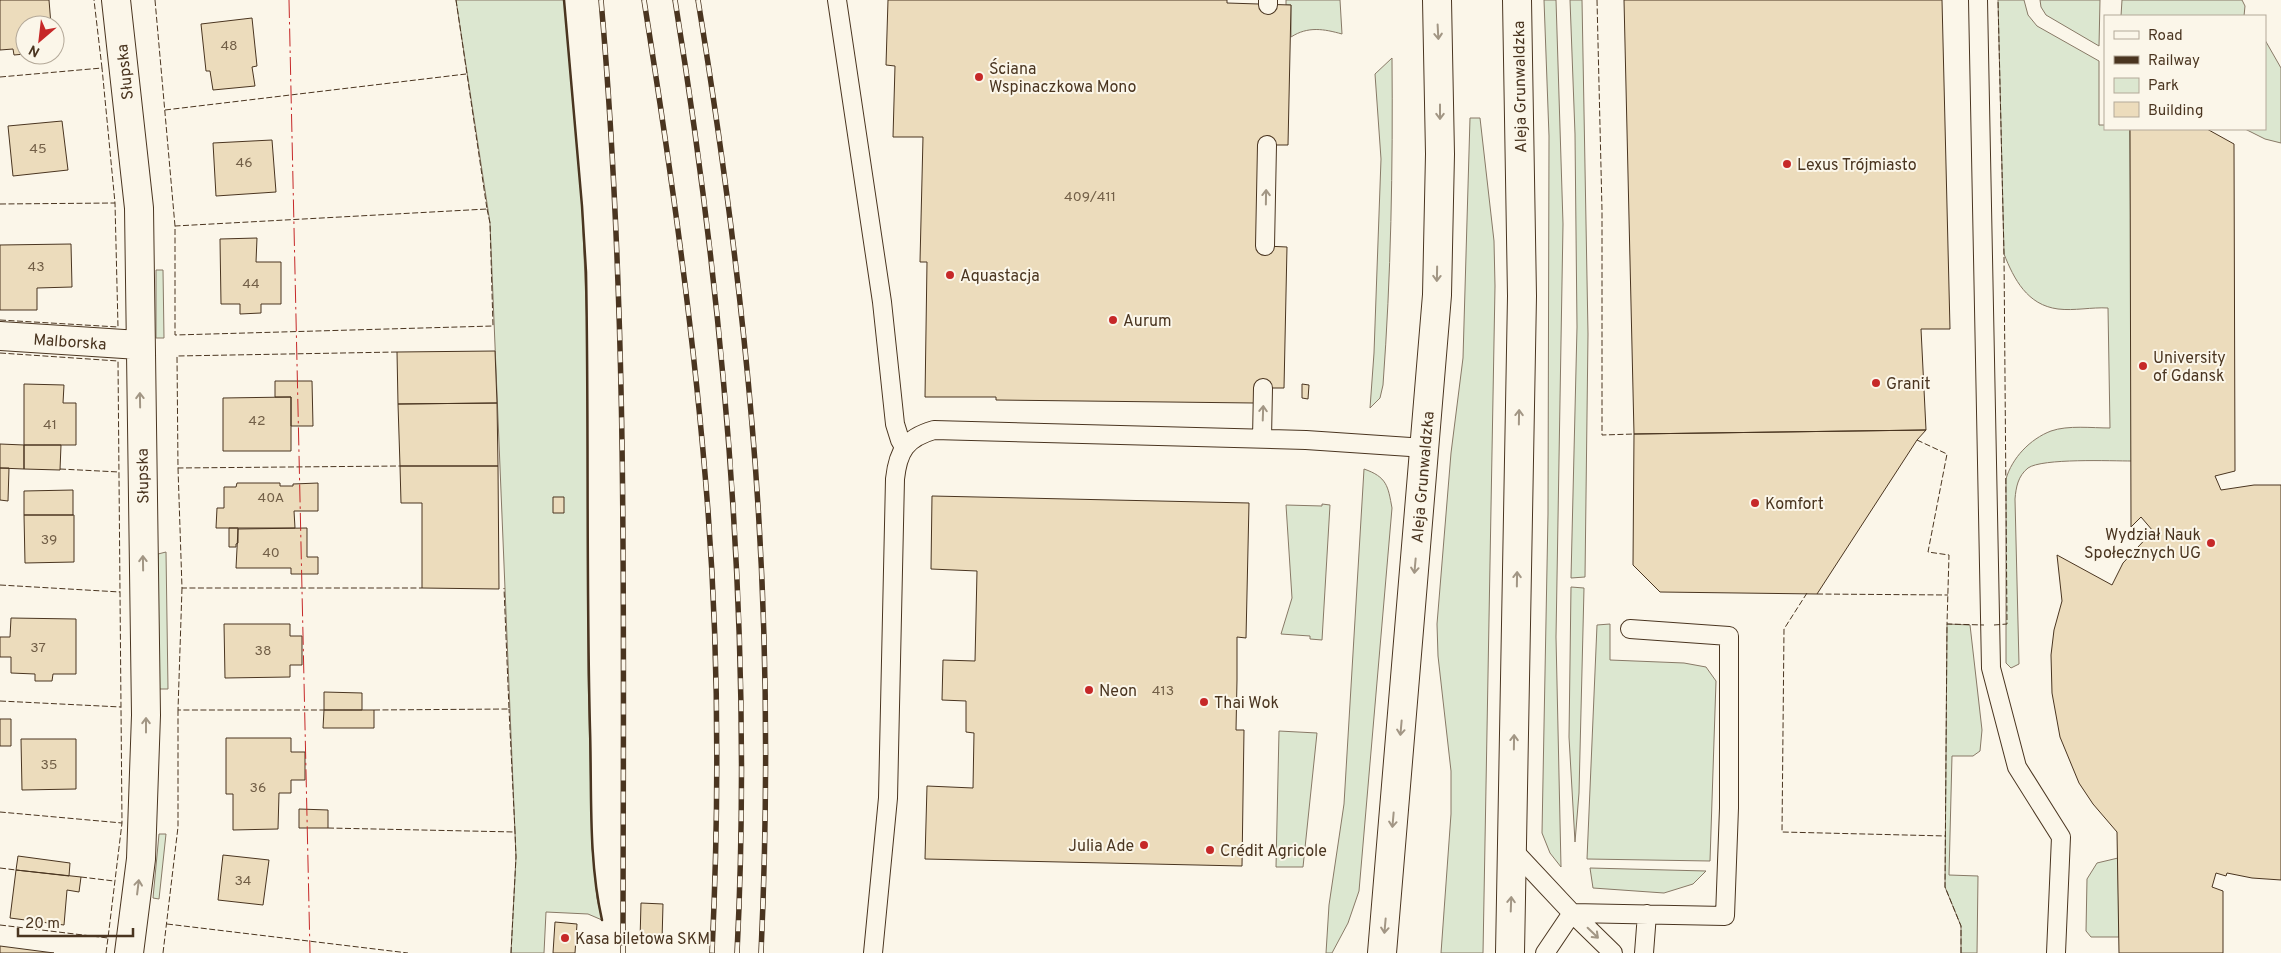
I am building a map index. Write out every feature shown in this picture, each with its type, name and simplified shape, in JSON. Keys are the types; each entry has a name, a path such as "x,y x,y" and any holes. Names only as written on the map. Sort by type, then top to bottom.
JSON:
{"main road":[{"name":"Słupska","path":"116,0 139,208 146,777 141,859 129,953"},
{"name":"Aleja Grunwaldzka","path":"1382,953 1437,295 1440,154 1437,0"},
{"name":"Aleja Grunwaldzka","path":"1510,953 1522,296 1517,0"},
{"name":"Malborska","path":"0,336 140,345"}],"lane":[{"path":"837,0 882,302 895,424 904,447"},
{"path":"1978,0 1992,668 2017,768 2061,837 2056,953"},
{"path":"1265,246 1267,145"},
{"path":"1262,438 1264,388"},
{"path":"873,953 888,798 895,480 897,462 904,447 916,435 934,430 1262,438 1425,448"},
{"path":"1572,913 1724,916 1729,808 1729,636 1630,629"},
{"path":"1513,850 1572,913 1614,953"},
{"path":"1545,953 1572,913"},
{"path":"1644,953 1647,914"}],"green space":[{"path":"456,0 564,0 582,206 587,329 588,673 592,848 597,898 602,920 588,914 546,912 544,953 511,953 516,857 490,223"},
{"path":"1286,0 1340,0 1342,34 1316,29 1304,31 1291,37 1291,5 1286,5"},
{"path":"1544,0 1556,0 1563,224 1556,637 1561,867 1550,853 1542,833 1548,514 1549,136"},
{"path":"1570,0 1582,0 1588,334 1585,577 1571,578 1577,327 1575,134"},
{"path":"1998,0 2024,0 2028,15 2037,26 2099,61 2099,125 2104,125 2104,130 2130,130 2132,461 2062,461 2047,463 2028,468 2020,478 2015,499 2019,664 2011,668 2006,663 2006,479 2017,457 2029,444 2043,434 2065,428 2110,428 2108,308 2070,310 2047,307 2023,289 2012,273 2004,254"},
{"path":"2040,0 2100,0 2099,46 2046,15 2041,7"},
{"path":"2122,0 2242,0 2245,6 2244,15 2121,15"},
{"path":"2266,42 2281,68 2281,143 2265,139 2247,130 2266,130"},
{"path":"1392,58 1391,222 1386,344 1383,385 1380,398 1370,408 1374,353 1381,159 1375,74"},
{"path":"1470,118 1480,118 1494,241 1495,286 1483,953 1441,953 1451,814 1451,771 1438,656 1437,624 1451,453 1463,358"},
{"path":"156,270 163,270 164,338 156,338"},
{"path":"1364,469 1378,475 1385,483 1392,508 1359,891 1348,923 1332,953 1326,953 1329,905 1344,804"},
{"path":"1322,504 1330,505 1322,640 1310,639 1310,636 1281,634 1292,598 1286,505 1322,506"},
{"path":"166,552 168,689 159,689 158,554"},
{"path":"1571,587 1584,588 1579,793 1575,842 1569,737"},
{"path":"1610,624 1610,660 1684,663 1706,667 1716,681 1710,861 1587,859 1597,625"},
{"path":"1947,624 1970,625 1982,730 1980,751 1973,756 1952,756 1949,875 1978,876 1977,953 1961,953 1961,926 1945,887"},
{"path":"1279,731 1317,733 1303,867 1276,867"},
{"path":"159,834 166,834 159,899 153,898"},
{"path":"2118,858 2119,937 2091,937 2086,931 2087,879 2097,863"},
{"path":"1590,868 1706,871 1693,884 1664,893 1593,888"}],"building":[{"path":"0,0 49,0 50,15 15,15 15,55 13,49 0,50"},
{"path":"888,0 1227,0 1227,3 1291,5 1288,145 1259,145 1265,246 1287,247 1284,388 1263,388 1254,403 996,400 996,397 925,397 927,262 920,262 923,137 893,137 895,66 886,65"},
{"name":"Lexus Trójmiasto","path":"1624,0 1942,0 1950,329 1921,329 1926,430 1634,434"},
{"path":"252,18 257,66 252,67 255,86 213,90 210,71 206,71 201,24"},
{"path":"62,121 68,170 13,176 8,126"},
{"name":"Wydział Nauk Społecznych UG","path":"2130,130 2209,130 2234,144 2235,471 2215,476 2221,490 2254,485 2281,485 2281,880 2252,878 2227,873 2226,876 2216,873 2212,887 2223,891 2223,953 2119,953 2117,832 2093,804 2079,783 2060,737 2052,693 2051,655 2054,630 2062,601 2057,555 2112,585 2123,563 2153,531 2141,517 2131,527"},
{"path":"272,140 276,192 216,196 213,143"},
{"path":"257,238 256,262 281,262 281,304 261,304 261,313 240,314 240,304 221,304 220,239"},
{"path":"71,244 72,287 37,288 37,310 0,310 0,245"},
{"path":"495,351 497,403 398,404 397,352"},
{"path":"275,381 312,381 313,426 291,426 291,397 275,397"},
{"path":"24,384 64,385 63,403 76,403 76,445 24,445"},
{"path":"1302,384 1309,385 1308,399 1302,398"},
{"path":"291,397 291,451 223,451 223,398"},
{"path":"497,403 498,466 400,466 398,404"},
{"name":"Komfort","path":"1926,430 1917,440 1817,594 1660,592 1633,565 1634,434"},
{"path":"0,444 24,445 24,469 0,468"},
{"path":"24,445 61,445 60,470 24,469"},
{"path":"400,466 498,466 499,589 422,588 422,503 401,503"},
{"path":"0,468 9,468 8,501 0,500"},
{"path":"237,483 280,483 280,486 293,486 293,484 318,483 318,511 294,511 295,528 216,528 217,508 224,508 224,487 236,487"},
{"path":"73,490 73,515 24,515 24,491"},
{"name":"Neon","path":"932,496 1249,503 1246,638 1237,637 1236,730 1244,730 1242,866 925,859 927,786 973,788 974,733 966,732 966,701 942,700 943,660 975,661 977,571 931,569"},
{"path":"553,497 564,497 564,513 553,513"},
{"path":"24,515 74,515 74,562 25,563"},
{"path":"229,528 238,528 238,543 236,547 229,547"},
{"path":"307,528 307,557 318,557 318,574 291,574 291,568 236,568 238,529"},
{"path":"11,618 76,619 76,674 53,674 52,681 35,681 35,674 11,673 11,657 0,657 0,637 10,637"},
{"path":"224,624 290,624 290,636 302,636 302,665 290,665 290,677 225,678"},
{"path":"324,692 362,693 362,710 324,710"},
{"path":"324,710 374,710 374,728 323,728"},
{"path":"0,719 11,719 11,746 0,746"},
{"path":"226,738 291,738 291,752 305,752 305,780 291,780 291,793 279,793 278,829 233,830 233,794 226,794"},
{"path":"21,739 76,739 76,789 22,790"},
{"path":"299,809 328,810 328,828 299,828"},
{"path":"223,855 269,860 263,905 218,900"},
{"path":"18,856 70,863 69,876 16,870"},
{"path":"16,870 81,877 79,892 67,890 64,925 10,918"},
{"path":"641,903 663,904 662,941 640,940"},
{"name":"Kasa biletowa SKM","path":"555,922 577,924 575,953 553,953"},
{"path":"0,946 54,953 0,953"}],"railway":[{"path":"601,0 610,119 620,357 623,595 623,953"},
{"path":"644,0 664,127 689,319 703,447 712,566 717,732 716,843 712,953"},
{"path":"675,0 693,118 708,237 731,475 738,594 741,714 741,833 737,953"},
{"path":"698,0 736,265 757,490 764,622 766,755 761,953"}],"fence":[{"path":"0,77 102,68 94,0"},
{"path":"155,0 175,226"},
{"path":"456,0 487,209"},
{"path":"1597,0 1602,210 1602,435 1634,434"},
{"path":"1994,625 2007,624 2004,254 1998,0"},
{"path":"0,204 115,203 102,68"},
{"path":"165,110 466,74"},
{"path":"0,320 118,327 115,203"},
{"path":"487,209 490,223 493,326 175,335 175,226 487,209"},
{"path":"397,352 177,356 178,468 400,466"},
{"path":"0,353 118,361 122,823 0,812"},
{"path":"1917,440 1947,454 1928,552 1949,555 1947,624"},
{"path":"178,468 182,588 422,588"},
{"path":"60,469 119,472"},
{"path":"0,585 120,592"},
{"path":"182,588 178,710 324,710"},
{"path":"374,710 509,709 504,588"},
{"path":"1807,593 1784,629 1782,832 1946,836"},
{"path":"1817,594 1948,595"},
{"path":"1961,953 1961,926 1945,887 1947,624 1984,625"},
{"path":"0,701 121,707"},
{"path":"328,828 515,832 509,709"},
{"path":"163,953 178,827 178,710"},
{"path":"0,925 108,938 122,823"},
{"path":"511,953 516,857 515,832"},
{"path":"0,868 16,870"},
{"path":"81,877 114,881"},
{"path":"167,924 408,953"},
{"path":"106,953 108,938"}],"wall":[{"path":"564,0 586,272 588,614 592,825 594,873 602,920"}],"power":[{"path":"289,0 310,953"}],"place":[{"name":"Ściana Wspinaczkowa Mono","path":"979,77"},
{"name":"Lexus Trójmiasto","path":"1787,164"},
{"name":"Aquastacja","path":"950,275"},
{"name":"Aurum","path":"1113,320"},
{"name":"University of Gdansk","path":"2143,366"},
{"name":"Granit","path":"1876,383"},
{"name":"Komfort","path":"1755,503"},
{"name":"Wydział Nauk Społecznych UG","path":"2211,543"},
{"name":"Neon","path":"1089,690"},
{"name":"Thai Wok","path":"1204,702"},
{"name":"Julia Ade","path":"1144,845"},
{"name":"Crédit Agricole","path":"1210,850"},
{"name":"Kasa biletowa SKM","path":"565,938"}]}
